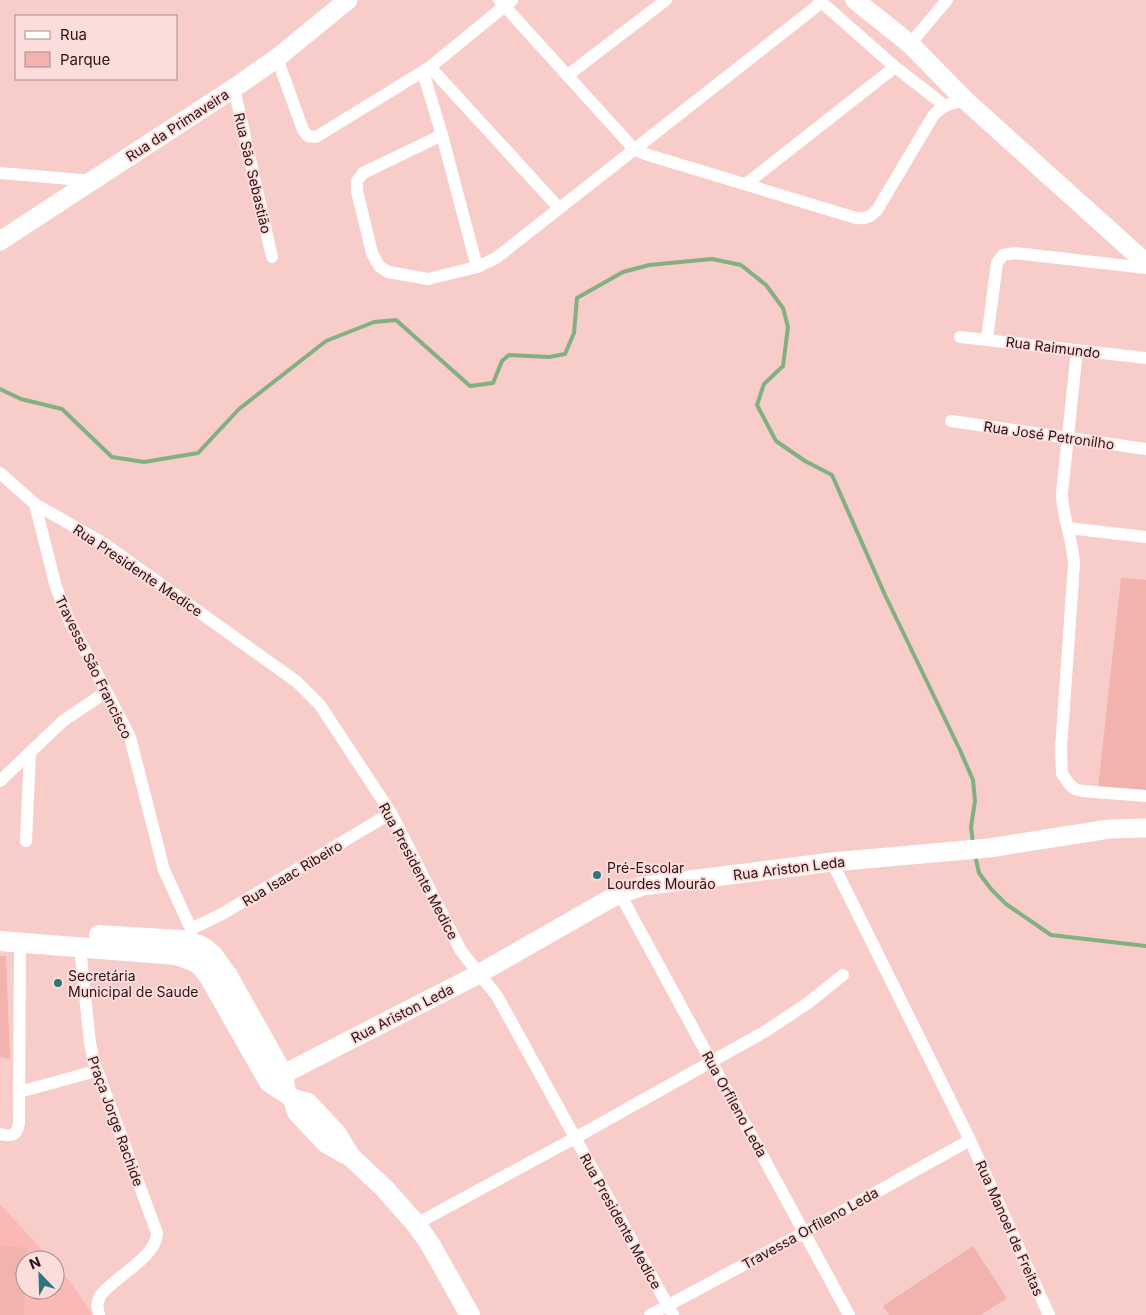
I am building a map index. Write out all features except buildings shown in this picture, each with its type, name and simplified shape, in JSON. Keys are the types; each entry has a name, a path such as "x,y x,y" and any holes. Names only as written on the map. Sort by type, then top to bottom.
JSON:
{"main road":[{"path":"0,929 180,940 193,944"},
{"path":"0,941 80,946 193,944"},
{"path":"193,944 201,966 298,1112 326,1143 351,1157 385,1189 416,1224 430,1244 470,1315"}],"street":[{"name":"Rua da Primaveira","path":"0,241 234,88 277,58 348,0"},
{"path":"568,75 666,0"},
{"path":"855,0 910,44 965,100 1146,263"},
{"path":"910,44 947,0"},
{"path":"442,135 359,176 357,180 357,191 372,253 379,266 383,269 422,280 477,267 504,253 821,1 895,66 944,105"},
{"path":"277,58 303,130 312,138 319,136 427,70 451,52 505,2 634,149 862,219 871,216 877,210 933,116 944,105 965,100"},
{"path":"746,184 895,66"},
{"path":"427,70 477,267"},
{"path":"427,70 560,208"},
{"name":"Rua São Sebastião","path":"234,88 272,257"},
{"path":"0,173 93,180"},
{"path":"987,339 998,263 1003,255 1015,253 1146,268"},
{"name":"Rua Raimundo","path":"960,337 1146,358"},
{"path":"1077,350 1062,493 1063,508 1072,546 1074,564 1061,749 1062,774 1070,785 1082,791 1146,796"},
{"name":"Rua José Petronilho","path":"951,421 1146,448"},
{"path":"0,473 35,504"},
{"name":"Travessa São Francisco","path":"35,504 56,587 62,602 130,737 164,870 193,944"},
{"name":"Rua Presidente Medice","path":"35,504 103,543 297,682 320,705 391,813 461,951 497,996 670,1310"},
{"path":"1068,528 1146,537"},
{"path":"0,781 63,721 106,692"},
{"path":"26,840 30,752"},
{"name":"Rua Isaac Ribeiro","path":"193,944 222,914 391,813"},
{"name":"Rua Ariston Leda","path":"283,1087 620,894 643,886 832,862 989,848 1079,833 1146,828"},
{"name":"Rua Manoel de Freitas","path":"832,862 970,1140 1049,1315"},
{"name":"Rua Orfileno Leda","path":"620,894 849,1315"},
{"path":"0,1134 15,1135 18,1127 20,942"},
{"name":"Praça Jorge Rachide","path":"80,946 90,1042 96,1070 157,1233 157,1240 148,1253 100,1296 97,1305 99,1315"},
{"path":"416,1224 575,1138 788,1017 843,975"},
{"path":"19,1092 96,1070"},
{"name":"Travessa Orfileno Leda","path":"650,1315 670,1310 970,1140"}],"shaded area":[{"path":"0,1204 42,1250 15,1250 15,1300 65,1300 65,1276 93,1315 0,1315"}],"green space":[{"path":"1121,578 1146,580 1146,794 1098,789"},
{"path":"0,956 6,956 10,1059 0,1057"},
{"path":"0,1246 28,1248 28,1250 15,1250 15,1300 24,1300 24,1315 0,1315"},
{"path":"973,1246 1007,1298 981,1315 889,1315 883,1306"}],"waterway":[{"path":"0,389 21,399 62,409 112,457 144,462 198,453 239,409 326,341 374,322 396,320 470,386 493,383 502,361 509,355 549,357 565,354 574,333 577,298 623,272 649,265 712,259 741,265 766,285 783,308 788,327 783,366 764,384 757,405 776,441 805,461 832,475 885,595 973,780 975,801 971,827 973,843"},
{"path":"975,855 979,873 991,889 1006,904 1051,935 1146,946"}],"place":[{"name":"Pré-Escolar Lourdes Mourão","path":"597,875"},
{"name":"Secretária Municipal de Saude","path":"58,983"}]}
